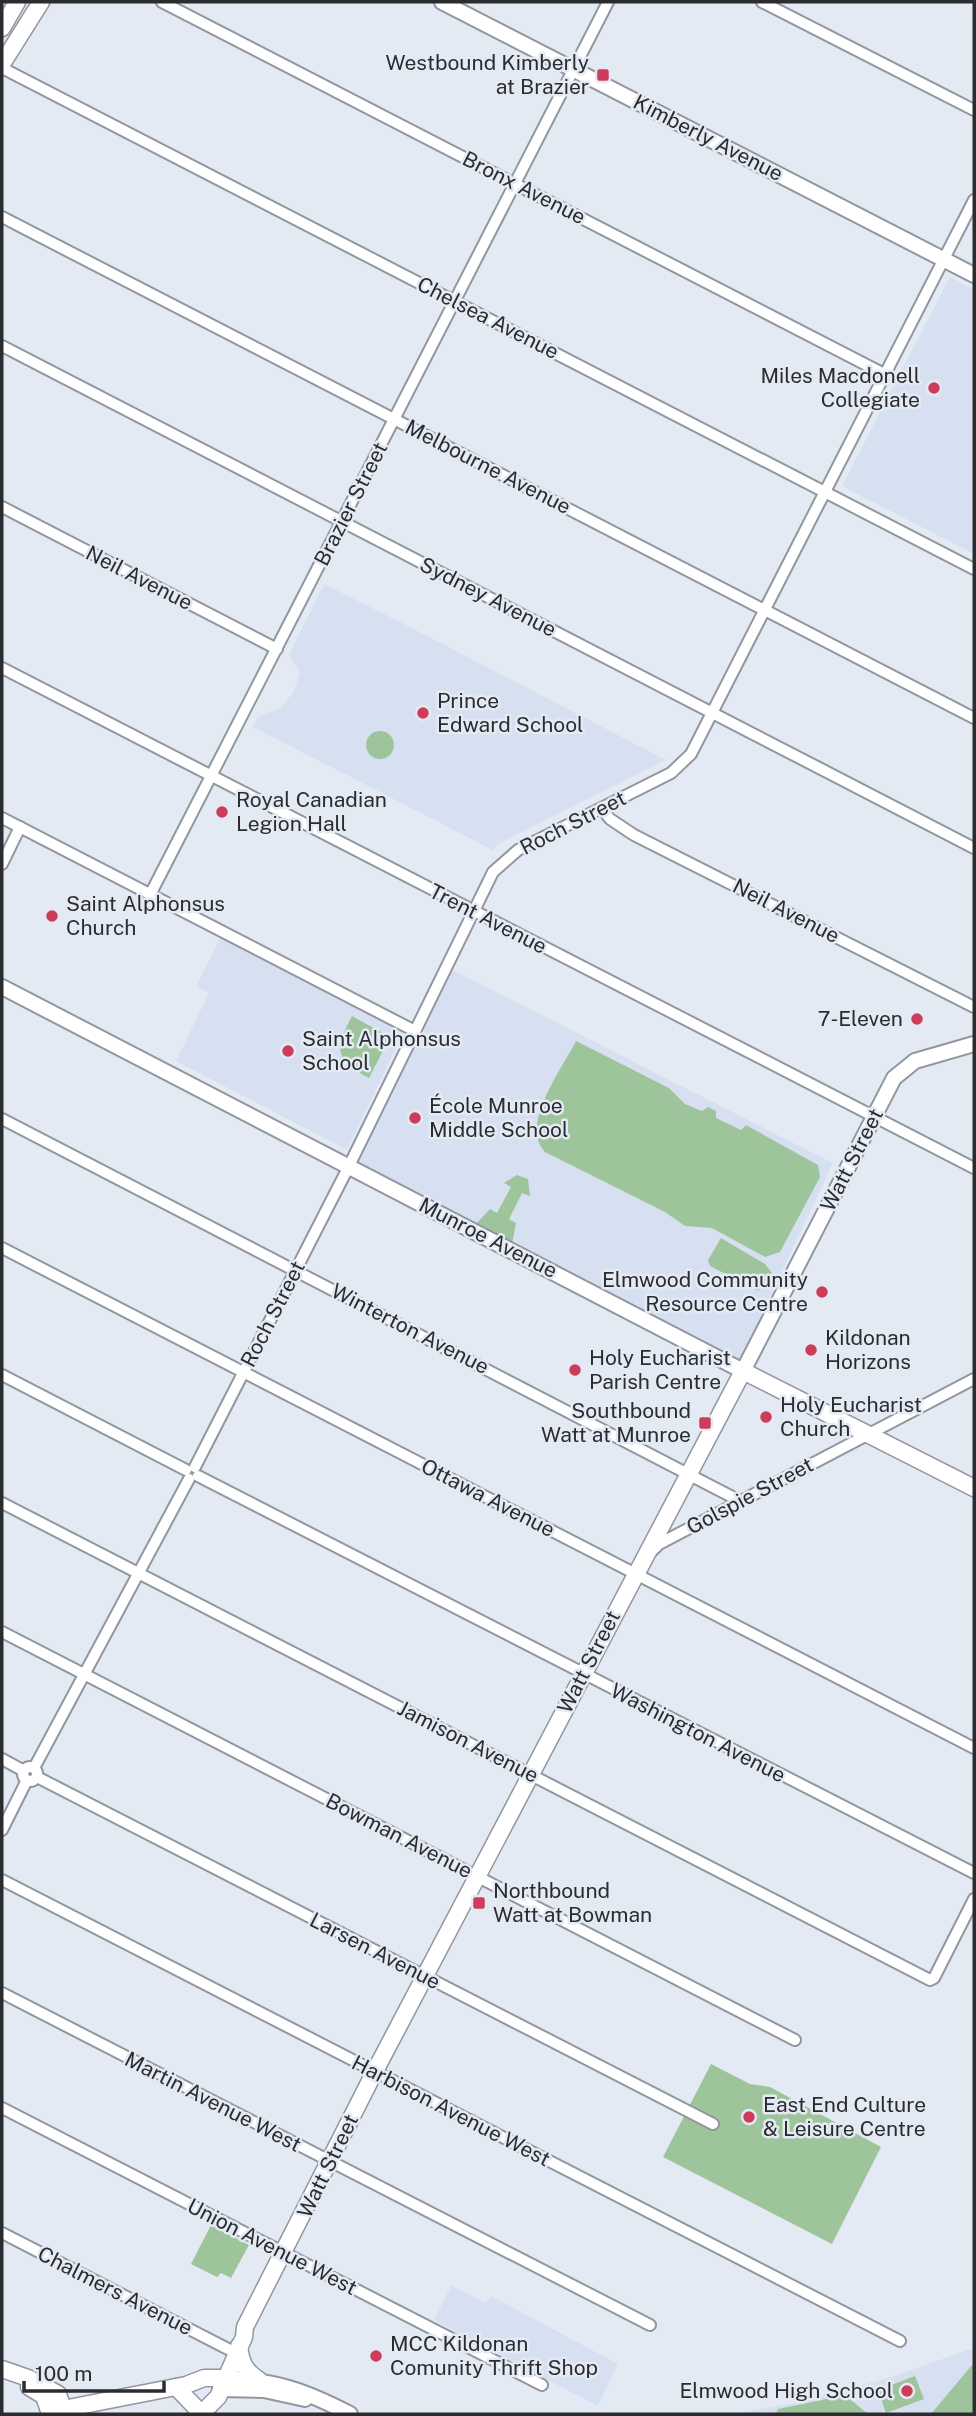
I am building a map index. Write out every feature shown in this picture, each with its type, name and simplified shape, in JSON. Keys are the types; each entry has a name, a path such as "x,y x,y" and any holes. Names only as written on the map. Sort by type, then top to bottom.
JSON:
{"main road":[{"path":"2,26 17,2"},
{"path":"2,66 41,2"},
{"name":"Munroe Avenue","path":"743,1371 974,1488"},
{"name":"Watt Street","path":"206,2412 234,2347 375,2071 743,1371"},
{"path":"234,2347 244,2365 259,2380"},
{"path":"4,2370 44,2396 49,2411 181,2386 216,2384"},
{"path":"181,2386 206,2412"}],"street":[{"name":"Bronx Avenue","path":"162,2 886,374"},
{"name":"Kimberly Avenue","path":"442,2 974,275"},
{"name":"Brazier Street","path":"151,893 608,2"},
{"path":"762,2 974,110"},
{"path":"2,26 22,35"},
{"name":"Chelsea Avenue","path":"2,66 974,569"},
{"name":"Roch Street","path":"2,1830 83,1673 141,1574 349,1166 493,872 510,856 671,773 684,762 765,610 974,200"},
{"name":"Melbourne Avenue","path":"2,217 974,718"},
{"name":"Sydney Avenue","path":"2,346 974,848"},
{"name":"Neil Avenue","path":"2,507 277,649"},
{"name":"Trent Avenue","path":"2,668 974,1168"},
{"name":"Neil Avenue","path":"602,809 610,819 634,835 974,1007"},
{"path":"2,818 415,1031"},
{"path":"2,864 20,827"},
{"name":"Munroe Avenue","path":"2,987 743,1371"},
{"name":"Watt Street","path":"743,1371 894,1078 904,1067 930,1056 974,1044"},
{"name":"Winterton Avenue","path":"2,1119 742,1502"},
{"name":"Ottawa Avenue","path":"2,1248 244,1372 639,1567 974,1748"},
{"name":"Washington Avenue","path":"2,1375 974,1872"},
{"name":"Golspie Street","path":"639,1567 659,1544 974,1379"},
{"name":"Jamison Avenue","path":"2,1503 930,1980 934,1978 974,1899"},
{"name":"Bowman Avenue","path":"2,1632 795,2040"},
{"name":"Larsen Avenue","path":"2,1759 713,2124"},
{"name":"Harbison Avenue West","path":"2,1880 900,2341"},
{"name":"Martin Avenue West","path":"2,1993 650,2325"},
{"name":"Union Avenue West","path":"2,2108 542,2385"},
{"name":"Chalmers Avenue","path":"2,2233 234,2347"},
{"path":"216,2384 259,2380 296,2388 349,2414"},
{"path":"216,2384 264,2390 349,2414"}],"shaded area":[{"name":"Miles Macdonell Collegiate","path":"950,277 974,290 974,554 842,486"},
{"name":"Prince Edward School","path":"324,584 666,760 498,844 493,850 253,727 258,717 281,708 294,691 300,672 289,655"},
{"name":"Saint Alphonsus School","path":"221,937 404,1031 347,1150 176,1061 209,993 199,988 198,982"},
{"path":"453,970 833,1163 740,1361 357,1167"},
{"path":"451,2286 486,2303 491,2296 618,2364 598,2406 434,2320"},
{"name":"Elmwood High School","path":"974,2348 974,2414 731,2414 793,2403 885,2379"}],"green space":[{"path":"380,731 390,735 394,745 390,755 380,759 370,755 366,745 370,735"},
{"path":"352,1016 390,1037 369,1078 349,1065 341,1053 342,1038"},
{"path":"576,1041 669,1088 685,1104 702,1111 708,1107 716,1111 716,1118 741,1130 746,1125 818,1165 820,1177 780,1252 765,1257 712,1228 685,1226 665,1212 545,1152 538,1141 540,1112 553,1081"},
{"path":"517,1175 528,1179 530,1196 522,1193 509,1219 516,1223 512,1244 475,1225 490,1209 497,1213 511,1187 504,1183"},
{"path":"721,1238 765,1264 772,1273 758,1291 710,1266 708,1260"},
{"path":"711,2064 750,2084 770,2087 881,2147 832,2244 663,2157"},
{"path":"211,2225 249,2245 231,2278 221,2273 217,2277 191,2264"},
{"path":"972,2365 974,2414 931,2414"},
{"path":"915,2376 924,2399 886,2413 878,2390"},
{"path":"845,2395 868,2414 776,2414 778,2409"}],"place":[{"name":"Westbound Kimberly at Brazier","path":"603,75"},
{"name":"Miles Macdonell Collegiate","path":"934,388"},
{"name":"Prince Edward School","path":"423,713"},
{"name":"Royal Canadian Legion Hall","path":"222,812"},
{"name":"Saint Alphonsus Church","path":"52,916"},
{"name":"7-Eleven","path":"917,1019"},
{"name":"Saint Alphonsus School","path":"288,1051"},
{"name":"École Munroe Middle School","path":"415,1118"},
{"name":"Elmwood Community Resource Centre","path":"822,1292"},
{"name":"Kildonan Horizons","path":"811,1350"},
{"name":"Holy Eucharist Parish Centre","path":"575,1370"},
{"name":"Holy Eucharist Church","path":"766,1417"},
{"name":"Southbound Watt at Munroe","path":"705,1423"},
{"name":"Northbound Watt at Bowman","path":"479,1903"},
{"name":"East End Culture & Leisure Centre","path":"749,2117"},
{"name":"MCC Kildonan Comunity Thrift Shop","path":"376,2356"},
{"name":"Elmwood High School","path":"907,2391"}]}
